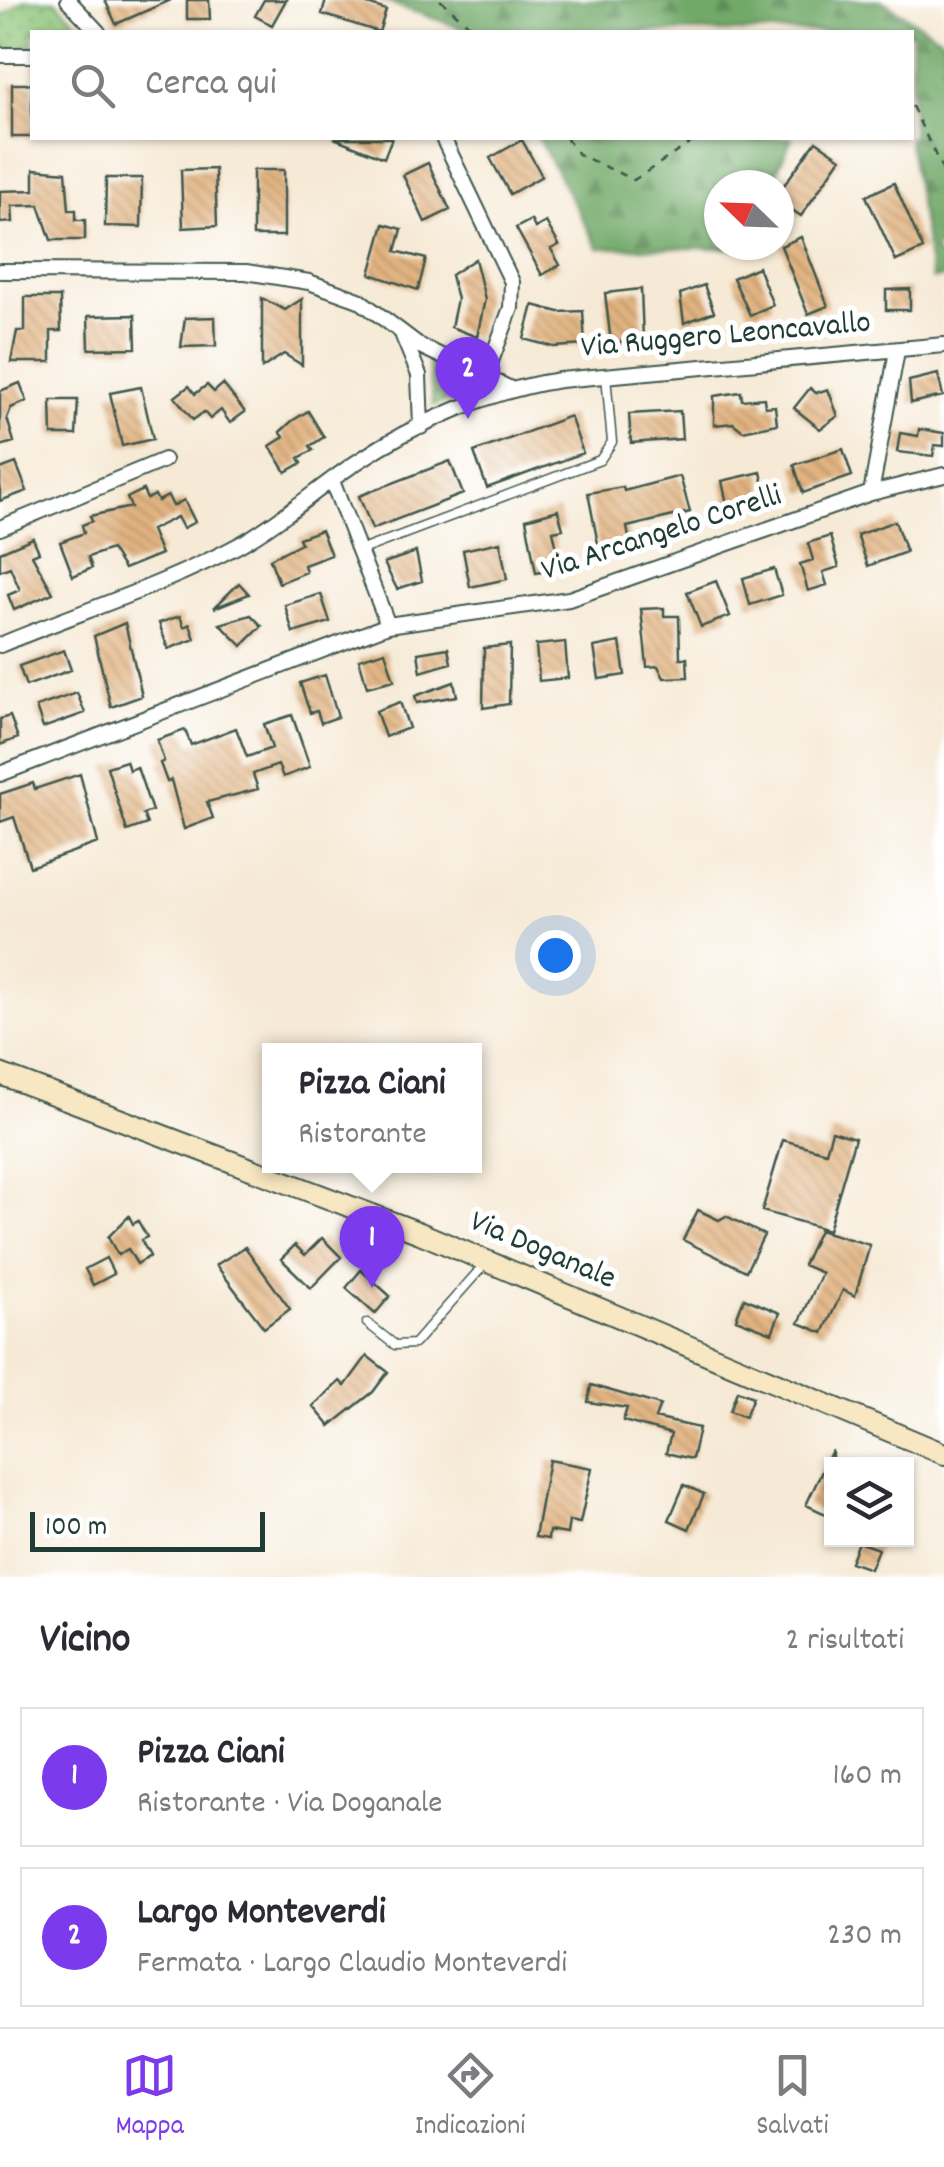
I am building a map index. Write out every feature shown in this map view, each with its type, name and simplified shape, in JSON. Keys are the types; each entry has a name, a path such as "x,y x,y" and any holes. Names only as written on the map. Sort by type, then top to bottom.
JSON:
{"main road":[{"name":"Via Doganale","path":"0,1074 487,1262 944,1454"}],"street":[{"path":"68,0 96,30"},
{"path":"0,55 30,55"},
{"path":"444,140 512,282 510,308 485,377"},
{"path":"0,271 274,275 344,294 403,335 513,390"},
{"path":"403,335 418,375 420,427"},
{"name":"Via Ruggero Leoncavallo","path":"2,640 227,551 275,524 364,457 420,427 513,390 606,376 944,345"},
{"path":"871,494 897,350"},
{"path":"0,528 164,460"},
{"name":"Via Arcangelo Corelli","path":"0,774 388,625 569,599 871,494 944,475"},
{"path":"332,481 388,625"}],"lane":[{"path":"359,551 600,460 612,442 606,376"},
{"path":"368,1322 395,1345 414,1344 487,1262"}],"path":[{"path":"440,0 476,30"},
{"path":"914,110 944,173"},
{"path":"568,140 578,154 634,180 695,140"}],"green space":[{"path":"24,0 55,0 85,30 30,30 30,49 0,49 0,18"},
{"path":"381,0 881,0 944,40 944,247 939,244 933,251 944,260 944,277 932,279 908,140 914,140 914,30 466,30"},
{"path":"539,140 791,140 778,170 704,170 704,248 598,248"},
{"path":"429,363 483,387 433,406"}],"building":[{"path":"105,0 171,0 116,24"},
{"path":"187,0 209,0 210,19 187,19"},
{"path":"264,0 286,0 272,25 255,16"},
{"path":"326,0 356,0 386,10 380,30 322,14"},
{"path":"12,84 30,84 30,137 12,137"},
{"path":"339,140 391,140 384,158"},
{"path":"522,140 542,176 510,194 490,158"},
{"path":"816,141 841,158 801,216 794,211 794,171"},
{"path":"428,163 450,210 425,222 403,175"},
{"path":"34,169 66,172 69,210 76,210 76,220 85,220 85,240 51,240 39,205 12,206 13,222 0,223 0,191 34,190"},
{"path":"215,169 217,226 183,228 181,170"},
{"path":"253,170 284,170 284,236 253,236"},
{"path":"106,178 142,178 141,227 105,226"},
{"path":"894,183 923,249 896,261 866,196"},
{"path":"531,220 535,228 546,222 559,245 551,249 560,265 542,275 516,228"},
{"path":"384,224 402,229 396,251 426,259 418,290 370,274"},
{"path":"801,237 828,306 808,314 787,260 794,260 794,240"},
{"path":"475,259 485,299 477,337 451,327 457,299 451,275"},
{"path":"758,267 773,305 750,315 733,278"},
{"path":"704,285 714,312 684,323 680,294"},
{"path":"641,289 643,339 611,343 605,293"},
{"path":"910,289 910,310 886,310 886,290"},
{"path":"25,297 60,297 61,331 51,331 51,362 11,362 17,331 25,331"},
{"path":"262,298 285,310 302,299 302,365 284,354 262,368"},
{"path":"533,305 559,312 583,311 585,345 554,347 524,339"},
{"path":"135,315 136,348 89,349 88,316"},
{"path":"215,317 216,346 181,347 185,318"},
{"path":"938,374 943,396 911,403 909,381"},
{"path":"20,383 27,401 11,408 7,418 14,442 0,446 0,391"},
{"path":"223,384 245,412 230,423 221,410 210,419 204,412 193,420 175,397 189,386 195,394 207,385 214,392"},
{"path":"141,387 153,439 122,446 110,393"},
{"path":"810,388 816,393 828,389 838,416 820,429 794,408"},
{"path":"741,392 742,400 764,398 765,407 775,406 777,424 743,431 733,423 714,425 714,396"},
{"path":"51,400 78,400 76,435 52,435"},
{"path":"308,411 324,437 299,458 302,463 286,472 270,446 284,437 280,432"},
{"path":"680,411 682,439 631,443 629,414"},
{"path":"570,416 583,453 487,488 474,452"},
{"path":"919,429 944,433 944,446 935,445 933,456 897,452 900,433 918,436"},
{"path":"843,449 852,476 803,493 794,465"},
{"path":"450,461 463,494 372,529 359,496"},
{"path":"16,463 27,491 0,501 0,469"},
{"path":"761,472 766,495 727,504 722,481"},
{"path":"680,476 690,512 627,527 632,553 601,559 588,493 623,487 624,491"},
{"path":"143,490 147,499 155,495 158,501 168,496 173,506 184,500 195,522 183,528 177,517 151,530 161,554 124,569 111,549 88,557 92,568 73,576 60,542 84,533 82,525 92,521 90,516 131,507 127,498"},
{"path":"558,510 563,529 553,531 561,568 536,573 526,519"},
{"path":"895,521 906,552 868,566 857,535"},
{"path":"321,530 331,555 304,565 306,572 279,583 270,559 301,543 299,538"},
{"path":"830,536 839,567 823,572 827,585 808,591 800,564 813,560 808,543"},
{"path":"33,538 39,552 32,555 53,593 14,610 8,595 20,590 10,567 0,571 0,552"},
{"path":"500,542 507,579 470,587 463,550"},
{"path":"416,552 422,581 397,589 384,563"},
{"path":"774,569 782,595 750,605 743,578"},
{"path":"716,581 730,616 701,627 687,592"},
{"path":"239,583 249,594 214,608"},
{"path":"321,594 330,622 293,633 285,605"},
{"path":"664,608 664,616 679,616 680,658 687,658 688,677 664,678 658,666 647,667 641,609"},
{"path":"251,615 262,626 242,646 220,624"},
{"path":"180,616 184,627 190,624 195,639 168,649 159,623"},
{"path":"125,623 142,696 111,707 94,636"},
{"path":"565,642 568,678 539,681 536,645"},
{"path":"620,642 625,675 599,679 594,647"},
{"path":"510,645 509,704 483,708 484,648"},
{"path":"448,648 451,663 421,672 418,653"},
{"path":"64,650 71,670 26,686 19,666"},
{"path":"385,651 394,680 367,687 359,659"},
{"path":"325,675 338,717 321,723 317,711 310,713 300,683"},
{"path":"454,682 457,696 417,703 415,696"},
{"path":"77,693 85,713 43,728 36,707"},
{"path":"400,702 409,728 385,737 376,711"},
{"path":"292,715 310,767 283,777 278,765 253,774 258,789 207,802 213,818 184,829 171,780 167,782 160,763 164,761 157,740 185,730 191,745 236,728 247,757 272,748 264,724"},
{"path":"10,716 18,738 0,745 0,719"},
{"path":"126,761 129,770 137,767 152,811 143,814 147,824 127,831 107,767"},
{"path":"80,774 98,843 30,867 14,817 0,822 0,794 33,783 35,789"},
{"path":"832,1131 855,1138 828,1230 762,1211 783,1140 826,1152"},
{"path":"698,1210 719,1220 726,1216 764,1235 746,1271 683,1240"},
{"path":"129,1216 133,1224 138,1221 147,1237 141,1240 150,1256 137,1264 128,1249 118,1255 108,1237"},
{"path":"819,1230 870,1245 855,1296 843,1290 823,1333 799,1323 822,1273 803,1265"},
{"path":"322,1238 341,1257 311,1288 281,1259 295,1245 305,1255"},
{"path":"245,1247 290,1309 264,1328 216,1265"},
{"path":"106,1258 114,1274 93,1285 85,1269"},
{"path":"361,1270 390,1296 375,1314 346,1288"},
{"path":"744,1298 780,1313 772,1333 736,1319"},
{"path":"367,1356 388,1372 373,1392 330,1426 313,1406 340,1381 345,1386"},
{"path":"591,1385 660,1405 655,1418 699,1428 692,1459 666,1453 671,1434 623,1421 627,1408 588,1402"},
{"path":"737,1391 753,1397 745,1417 730,1411"},
{"path":"549,1460 592,1468 580,1523 569,1521 567,1534 549,1531 548,1539 535,1537"},
{"path":"824,1467 824,1513 806,1505"},
{"path":"684,1485 704,1494 689,1529 669,1520"},
{"path":"856,1547 878,1549 870,1569 850,1562"}],"place":[{"name":"Largo Monteverdi","path":"468,419"},
{"name":"Pizza Ciani","path":"372,1288"}]}
